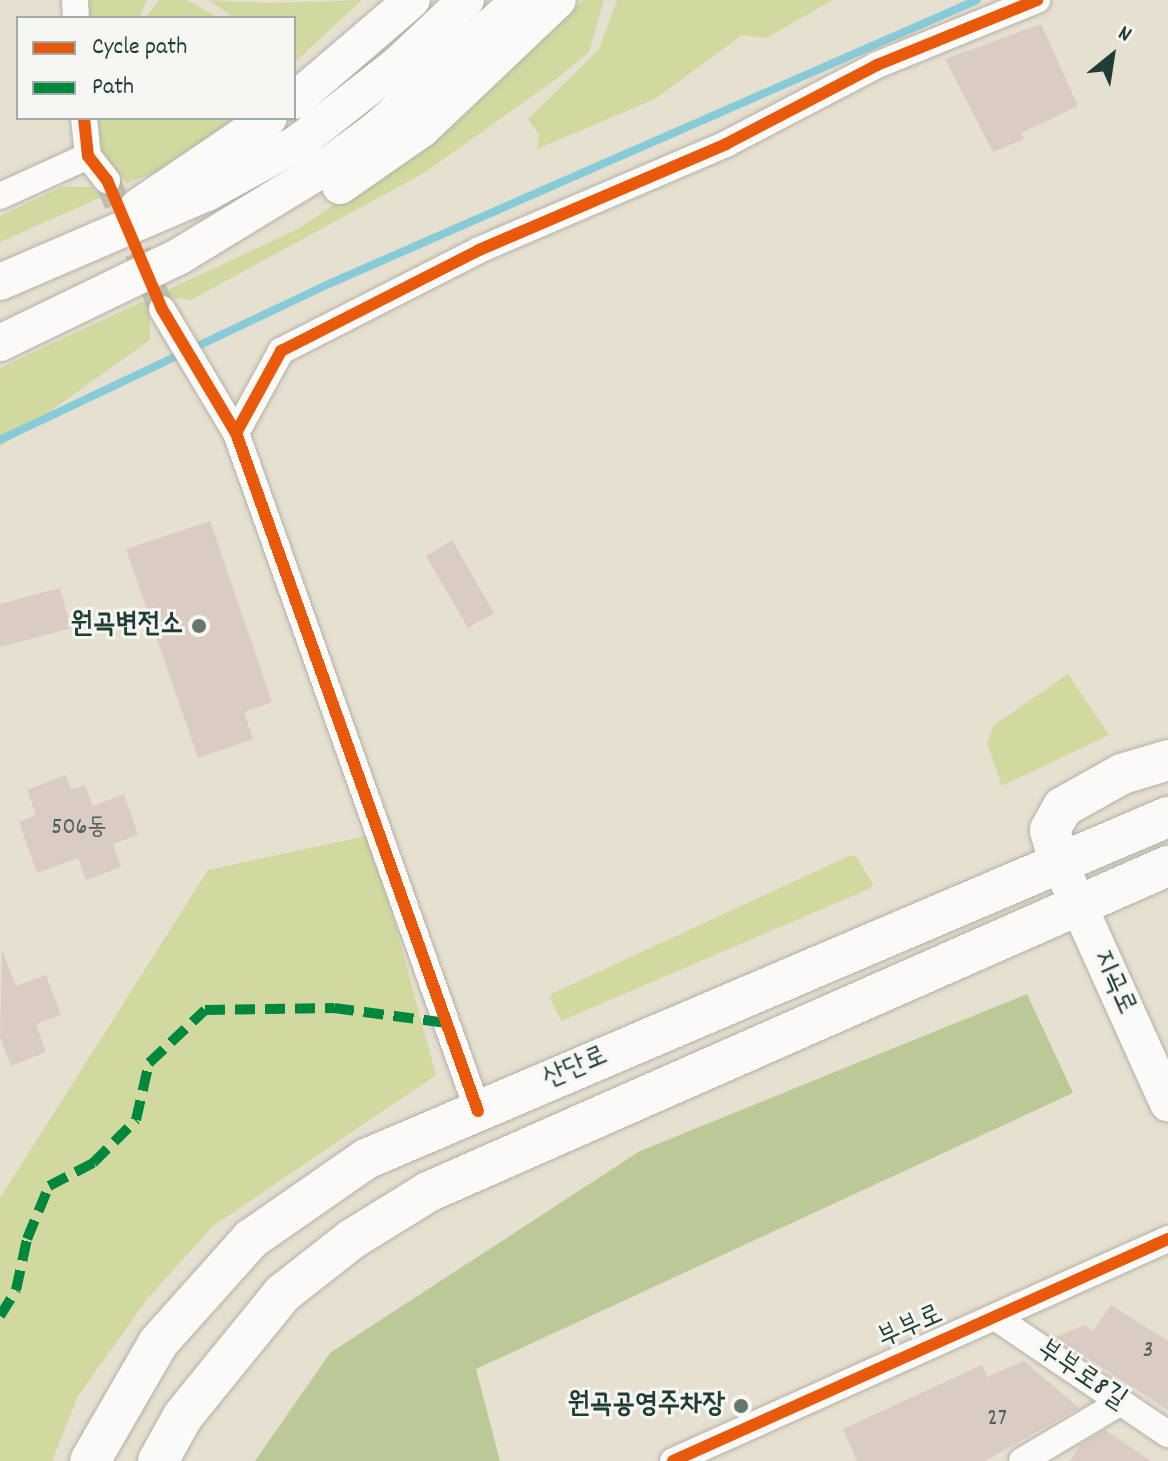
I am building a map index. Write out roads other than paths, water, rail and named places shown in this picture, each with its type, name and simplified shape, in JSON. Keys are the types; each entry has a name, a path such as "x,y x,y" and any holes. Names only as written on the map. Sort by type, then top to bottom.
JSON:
{"main road":[{"path":"296,99 412,0"},
{"path":"0,282 207,193 298,143 396,66 466,0"},
{"path":"0,343 178,257 356,145 520,0"},
{"path":"178,257 276,224 341,186 422,129 558,0"},
{"path":"93,241 266,120"},
{"path":"1059,862 1050,830 1063,807 1122,774 1168,760"},
{"name":"산단로","path":"90,1461 158,1343 251,1239 366,1159 1168,817"},
{"name":"지곡로","path":"1059,862 1168,1103"},
{"name":"산단로","path":"158,1461 183,1416 282,1294 352,1239 428,1192 1079,908 1168,866"}],"street":[{"path":"236,433 281,351 479,250 726,144 877,65 1037,0"},
{"path":"84,120 88,156 107,180"},
{"path":"0,196 88,156"},
{"path":"166,317 218,398 236,433 478,1111"},
{"name":"부부로","path":"673,1461 1168,1239"},
{"name":"부부로8길","path":"995,1317 1168,1434"},
{"path":"1022,1461 1121,1402"}],"waterway":[{"path":"0,440 331,283 977,0"}],"tunnel":[{"path":"107,180 162,309"}],"place":[{"name":"원곡변전소","path":"199,626"},
{"name":"원곡공영주차장","path":"741,1406"}]}
